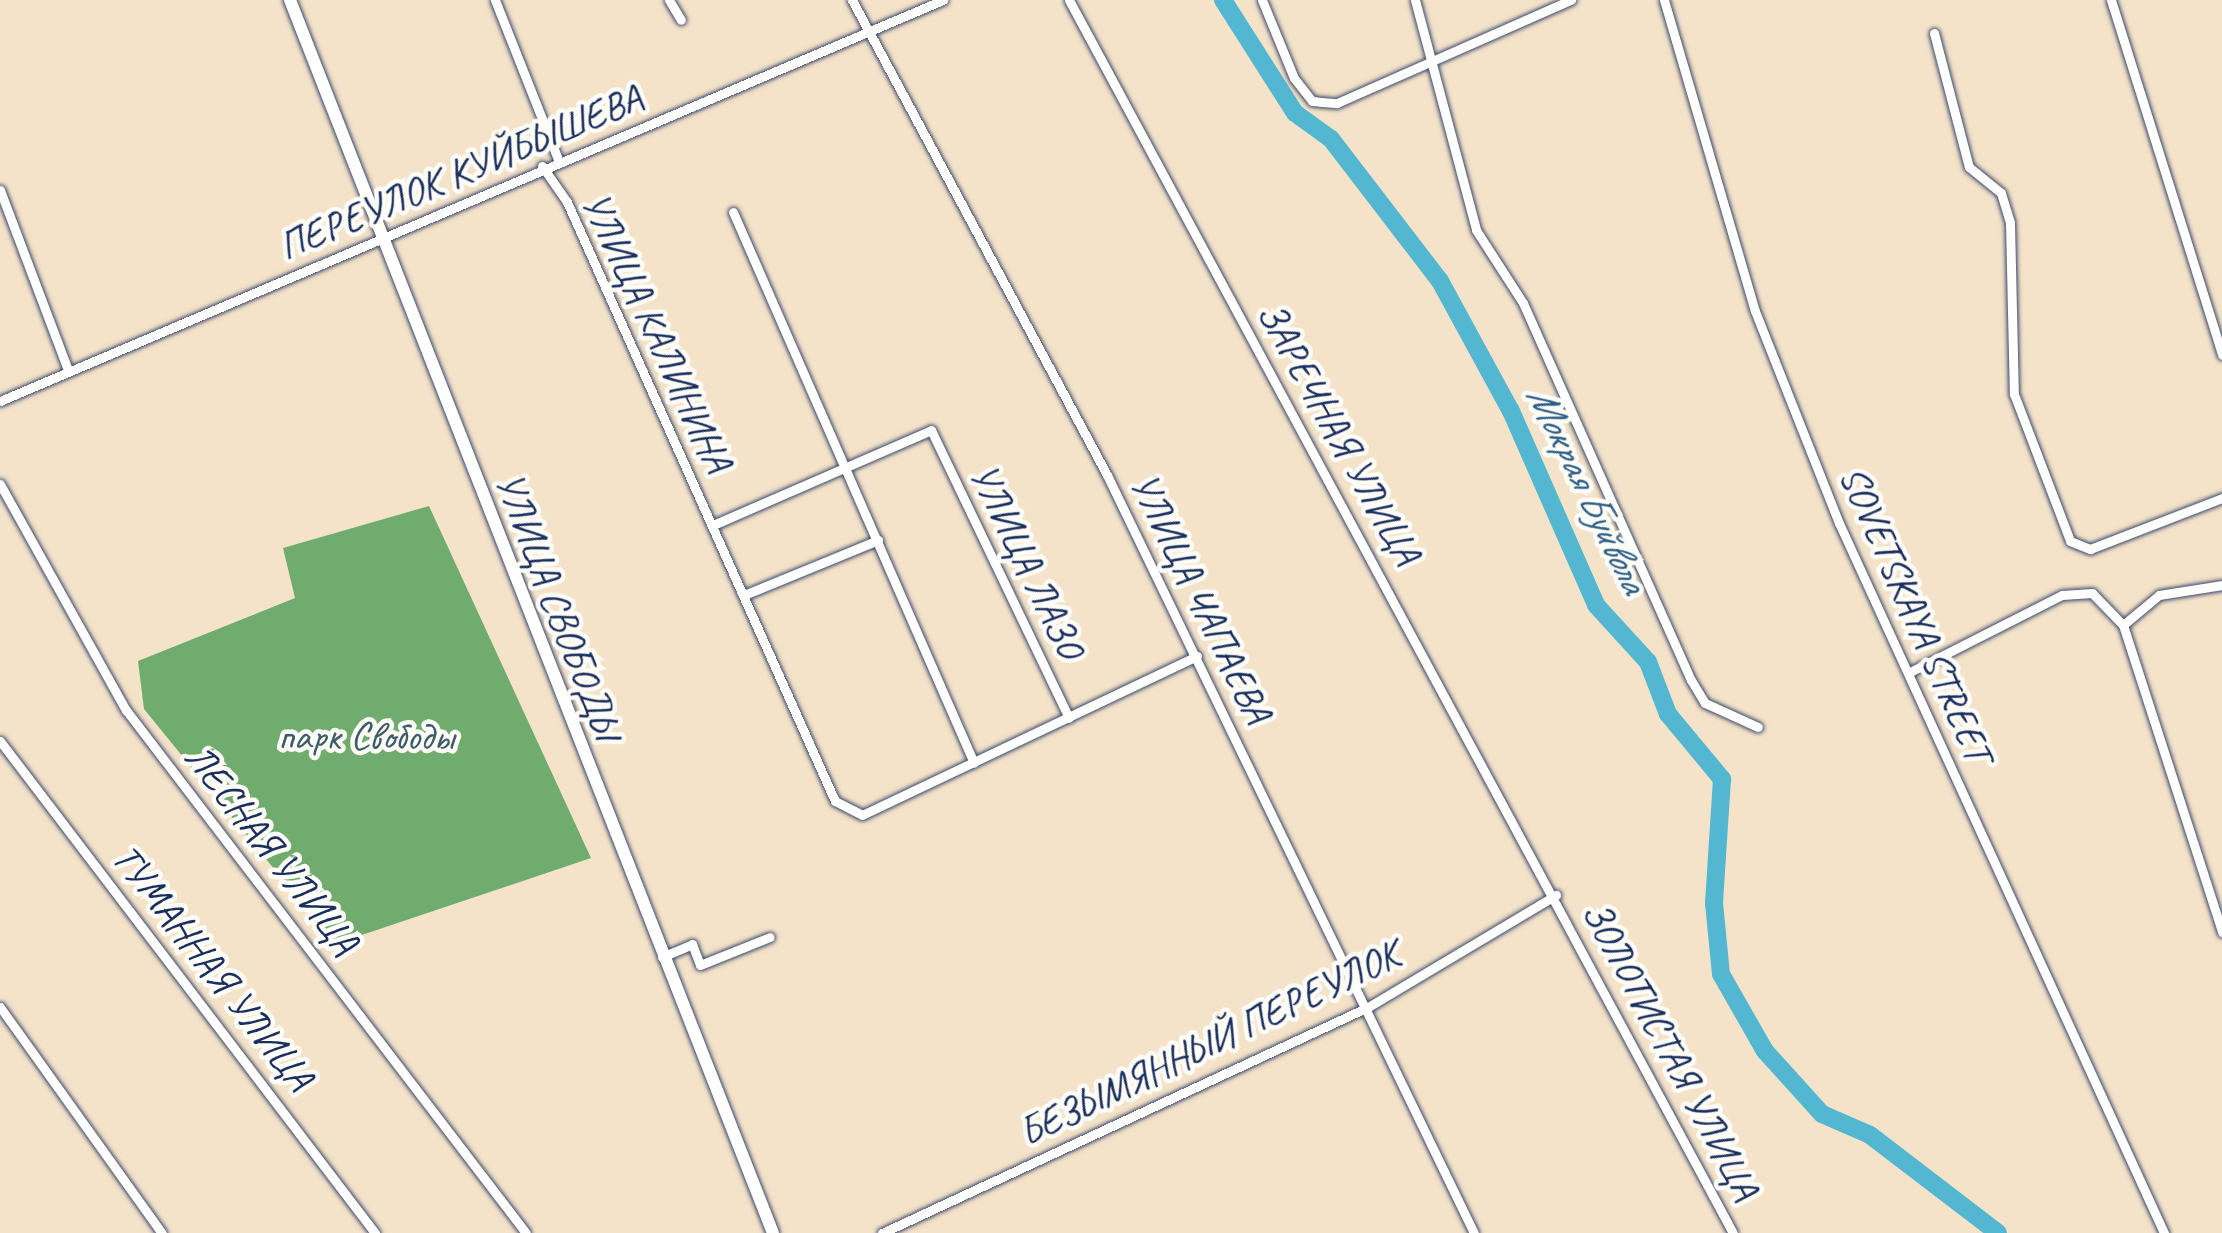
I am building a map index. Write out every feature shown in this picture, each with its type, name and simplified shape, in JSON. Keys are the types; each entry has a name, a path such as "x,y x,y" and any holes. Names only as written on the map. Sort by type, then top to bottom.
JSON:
{"main road":[{"name":"УЛИЦА СВОБОДЫ","path":"290,0 659,958 773,1233"}],"street":[{"name":"УЛИЦА КАЛИНИНА","path":"496,0 558,159"},
{"path":"669,0 680,20"},
{"name":"УЛИЦА ЧАПАЕВА","path":"852,0 1197,656 1474,1233"},
{"name":"ПЕРЕУЛОК КУЙБЫШЕВА","path":"0,401 558,159 943,0"},
{"name":"ЗАРЕЧНАЯ УЛИЦА","path":"1069,0 1556,895"},
{"path":"1262,0 1312,101 1337,103 1432,65 1572,0"},
{"path":"1415,0 1476,230 1523,303 1675,652 1704,703 1758,727"},
{"name":"SOVETSKAYA STREET","path":"1664,0 1755,311 1908,673 2164,1233"},
{"path":"2111,0 2222,355"},
{"path":"1934,33 1970,167 2001,193 2010,223 2014,394 2070,541 2090,549 2222,498"},
{"name":"УЛИЦА КАЛИНИНА","path":"542,166 567,202 836,802 862,815 974,763"},
{"path":"0,190 68,370"},
{"path":"733,212 974,763 1197,656"},
{"name":"УЛИЦА ЛАЗО","path":"847,470 931,430 1069,718"},
{"path":"713,526 847,470"},
{"name":"ЛЕСНАЯ УЛИЦА","path":"0,484 126,710 526,1233"},
{"path":"744,595 878,540"},
{"path":"2123,626 2158,595 2222,585"},
{"path":"1908,673 2062,595 2092,594 2123,626 2222,932"},
{"name":"ТУМАННАЯ УЛИЦА","path":"0,741 376,1233"},
{"name":"БЕЗЫМЯННЫЙ ПЕРЕУЛОК","path":"882,1233 1368,1007 1556,895"},
{"name":"ЗОЛОТИСТАЯ УЛИЦА","path":"1556,895 1734,1233"},
{"path":"659,958 692,944 700,965 770,937"},
{"path":"0,1007 162,1233"}],"green space":[{"name":"парк Свободы","path":"429,506 591,858 335,944 144,709 138,661 295,598 283,548"}],"waterway":[{"name":"Мокрая Буйвола","path":"1223,0 1295,113 1331,139 1440,281 1511,411 1596,605 1648,662 1668,714 1722,779 1714,903 1721,974 1765,1051 1822,1114 1870,1135 1998,1233"}]}
